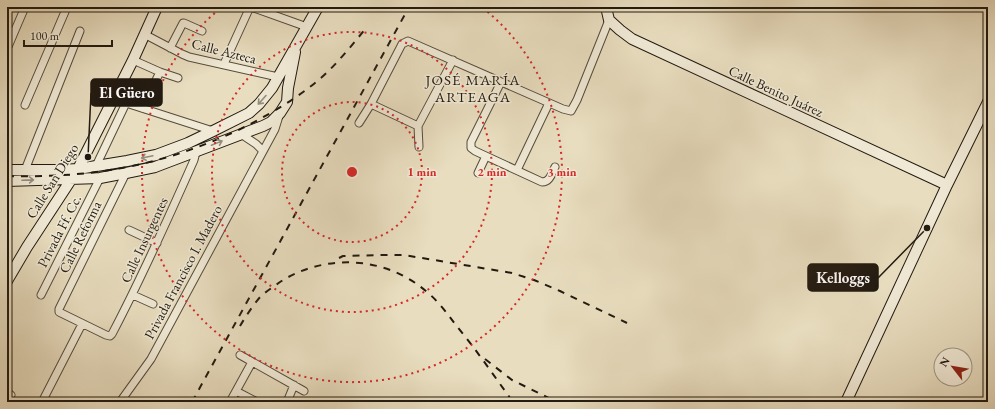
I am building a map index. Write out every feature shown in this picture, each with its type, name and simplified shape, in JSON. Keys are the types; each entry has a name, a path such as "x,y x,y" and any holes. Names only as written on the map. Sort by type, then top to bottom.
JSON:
{"street":[{"path":"7,49 25,7"},
{"path":"25,105 67,7"},
{"name":"Calle San Diego","path":"7,281 27,246 78,169 133,60 157,7"},
{"path":"224,64 251,7 306,27"},
{"path":"7,170 78,169 156,155 188,143 249,113 266,96 318,7"},
{"path":"360,123 402,44 405,42 453,60 549,103 571,111 578,100 609,20 606,7"},
{"name":"Calle Benito Juárez","path":"609,20 632,39 947,185"},
{"path":"170,48 183,23 202,31"},
{"path":"25,170 80,31"},
{"name":"Calle Azteca","path":"144,34 189,57 278,77"},
{"path":"7,181 100,178 156,167 263,126 271,122 280,113 287,102 288,88 297,43"},
{"path":"133,60 178,78"},
{"path":"419,147 418,126 453,60"},
{"path":"142,108 160,72"},
{"path":"501,82 471,142 472,148 475,151 542,182 548,180 555,167"},
{"path":"114,97 126,103 213,131"},
{"path":"846,402 947,185 988,102"},
{"path":"96,166 126,103"},
{"path":"517,170 549,103"},
{"path":"371,104 418,126"},
{"name":"Privada Francisco I. Madero","path":"120,402 151,359 275,129 280,113"},
{"path":"241,134 256,144 263,151"},
{"name":"Calle Insurgentes","path":"82,324 106,335 110,336 112,334 158,243 194,160 196,152"},
{"path":"478,173 486,156"},
{"name":"Calle Reforma","path":"82,324 59,312 59,309 126,173"},
{"name":"Privada Ff. Cc.","path":"41,295 100,178"},
{"path":"130,230 158,243"},
{"name":"Privada Francisco I. Madero","path":"133,295 153,304"},
{"path":"42,402 82,324"},
{"path":"240,355 304,391"},
{"path":"230,402 252,362"},
{"path":"287,402 294,385"},
{"path":"236,391 257,402"}],"railway":[{"path":"192,402 409,7"},
{"path":"7,176 65,175 122,168 173,156 223,137 272,112 315,83 336,63 367,27"},
{"path":"339,258 343,256 404,255 512,273 560,291 627,323"},
{"path":"240,326 261,296 283,280 301,271 338,263 357,263 376,266 411,280 435,299 446,311 513,402"},
{"path":"485,359 512,380 557,402"}],"place":[{"name":"El Güero","path":"88,157"},
{"name":"Kelloggs","path":"927,228"}],"district":[{"name":"JOSÉ MARÍA ARTEAGA","path":"473,88"}]}
